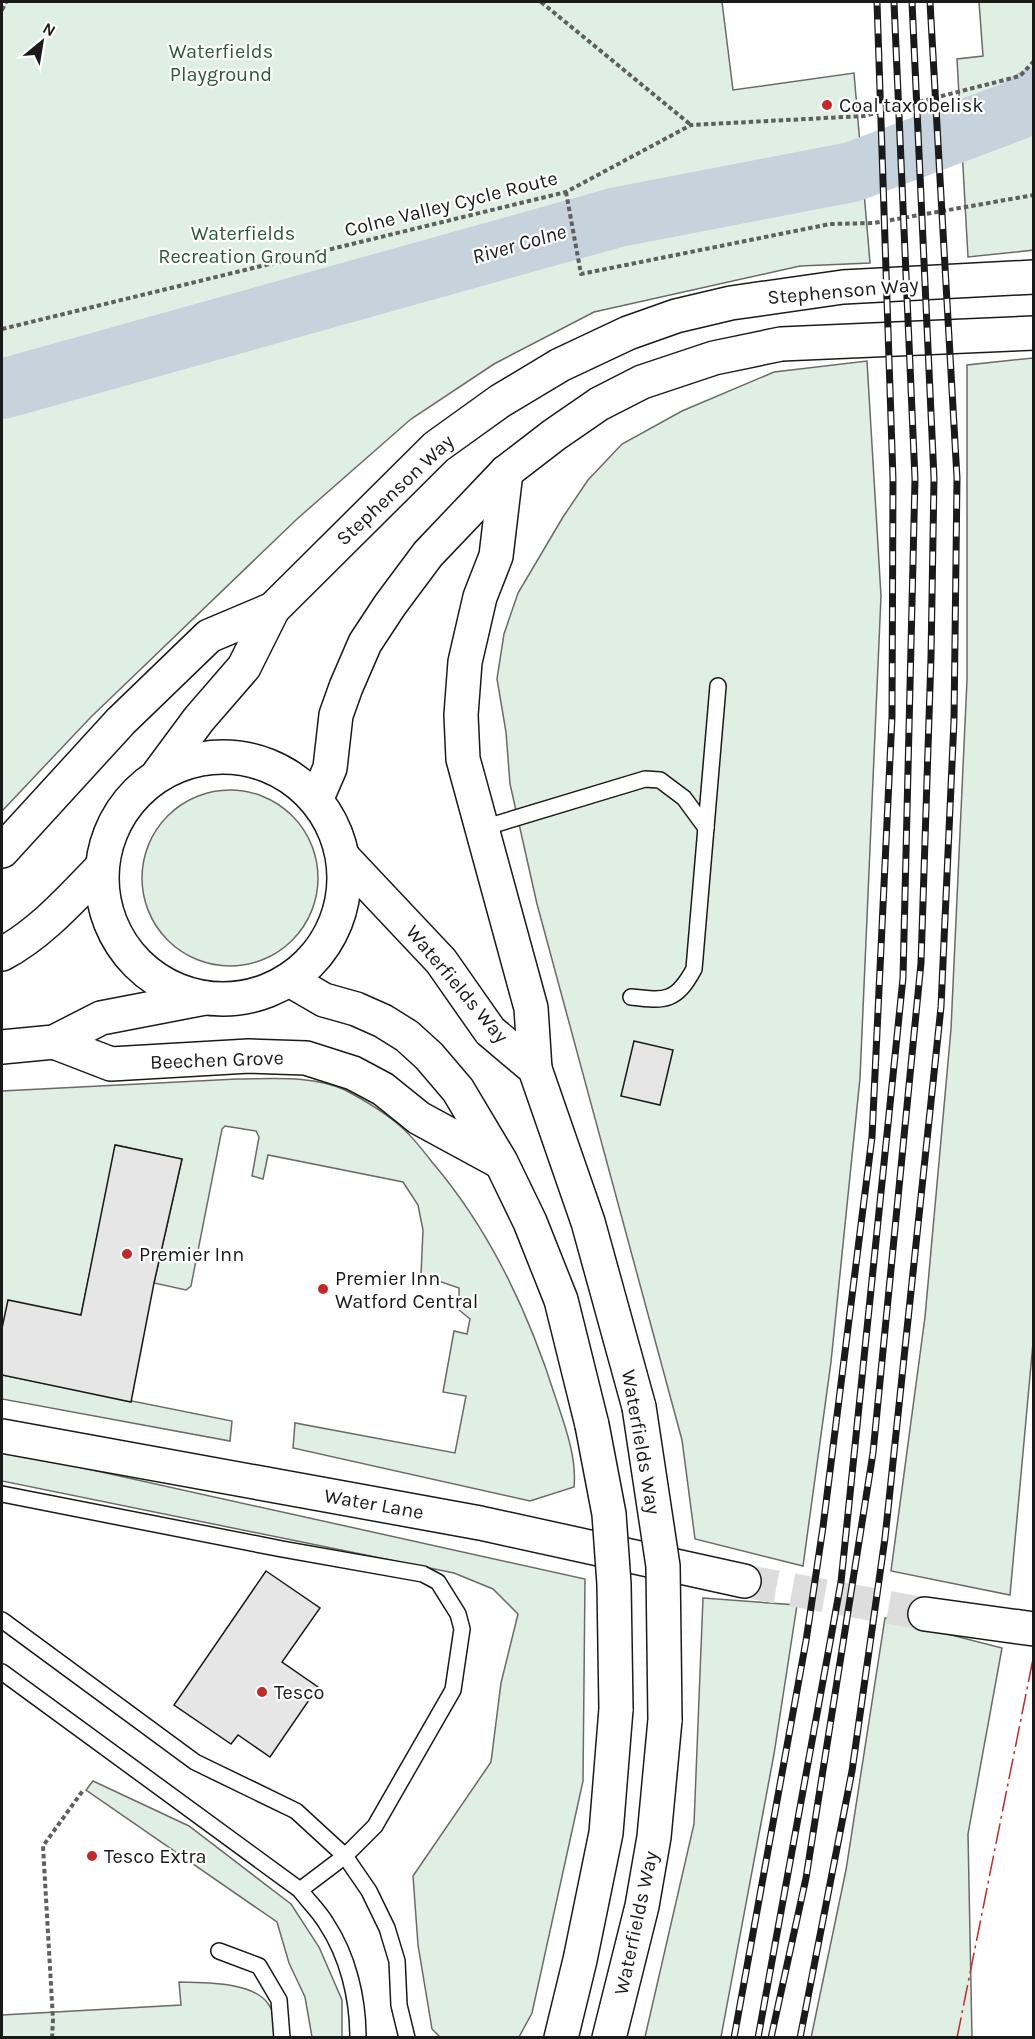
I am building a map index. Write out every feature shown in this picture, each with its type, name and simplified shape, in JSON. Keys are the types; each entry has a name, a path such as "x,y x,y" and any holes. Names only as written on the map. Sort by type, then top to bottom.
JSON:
{"main road":[{"name":"Stephenson Way","path":"159,773 199,718 244,667 273,609 436,447 500,400 560,365 628,333 676,316 731,303 843,287 1034,277"},
{"path":"317,798 330,768 336,715 346,687 365,643 390,605 428,554 506,472 599,404 642,382 714,358 781,344 1034,333"},
{"path":"506,472 496,556 480,597 465,662 461,715 464,759 531,1008 535,1070"},
{"path":"2,850 122,721 209,636 273,609"},
{"path":"215,754 243,757 284,772 304,785 317,798 343,857 345,883 334,927 312,961 293,982 273,993 236,1000 206,998 158,981 128,954 108,918 101,868 110,832 125,806 159,773 195,756 215,754"},
{"name":"Waterfields Way","path":"343,857 441,961 490,1031 535,1070 588,1222 639,1407 663,1566 665,1720 654,1838 642,1906 609,2037"},
{"path":"2,954 14,948 43,924 101,868"},
{"path":"293,982 324,1000 356,1009 383,1021 407,1036 429,1056 458,1090 501,1162 530,1222 561,1300 592,1425 609,1514 614,1584 616,1709 606,1833 561,2037"},
{"name":"Beechen Grove","path":"2,1047 54,1042 101,1018 206,998"},
{"name":"Beechen Grove","path":"54,1042 111,1064 249,1056 306,1058 353,1073 383,1089 419,1118 501,1162"},
{"name":"Water Lane","path":"2,1436 480,1524 744,1581"},
{"path":"925,1614 1034,1629"}],"lane":[{"path":"631,997 658,1000 676,994 685,985 694,969 718,686"},
{"path":"483,828 645,779 660,780 684,798 706,828"},
{"path":"2,1494 423,1574 438,1582 458,1614 462,1629 453,1690 375,1826 345,1856 300,1890"},
{"path":"2,1620 195,1762 296,1811 345,1856 369,1891 387,1928 397,1961 399,2005 407,2037"},
{"path":"2,1672 300,1890 326,1923 345,1960 358,2014 358,2037"},
{"path":"219,1951 259,1966 279,2000 282,2037"}],"path":[{"path":"2,10 6,2"},
{"path":"541,2 691,125"},
{"name":"Colne Valley Cycle Route","path":"2,329 566,192 691,125 864,116 1020,76 1034,61"},
{"path":"566,192 581,274 830,224 874,223 1034,195"},
{"path":"52,2037 47,1889 43,1846 84,1790"}],"green space":[{"name":"Waterfields Recreation Ground","path":"2,2 722,2 733,90 854,73 870,263 800,266 594,312 494,364 411,419 297,519 91,717 2,811"},
{"path":"979,2 1033,2 1034,250 968,257 957,59 983,56"},
{"path":"1033,358 1034,1332 1010,1595 891,1571 925,1317 951,1029 967,680 967,365"},
{"path":"867,361 881,596 860,1078 831,1362 803,1566 695,1539 682,1440 537,904 510,784 506,732 497,679 504,634 518,593 588,480 622,444 682,411 774,372"},
{"path":"230,790 264,797 279,805 292,816 303,829 311,844 318,878 311,912 303,927 292,940 279,951 264,959 230,966 196,959 181,951 168,940 157,927 149,912 142,878 149,844 157,829 168,816 181,805 196,797"},
{"path":"237,1079 292,1079 332,1085 345,1090 386,1115 420,1147 453,1188 490,1244 520,1304 545,1367 566,1431 574,1465 574,1487 530,1501 293,1448 295,1423 455,1453 466,1396 443,1392 454,1331 467,1334 470,1319 459,1310 459,1288 421,1275 423,1230 418,1205 403,1182 268,1155 263,1179 252,1176 259,1137 256,1131 225,1126 222,1129 191,1286 186,1290 154,1283 182,1159 116,1145 81,1315 2,1328 2,1091"},
{"path":"2,1375 232,1421 230,1441 2,1399"},
{"path":"2,1450 585,1579 583,1781 532,2013 519,2037 440,2037 432,2029 418,1945 413,1876 491,1762 501,1683 518,1614 493,1589 454,1573 2,1481"},
{"path":"703,1598 797,1605 774,1754 721,2037 645,2037 694,1824"},
{"path":"885,1618 1002,1648 968,1834 972,2037 811,2038 846,1870"},
{"path":"93,1781 189,1826 291,1904 319,1947 342,2000 342,2037 312,2037 305,1997 289,1963 277,1922 86,1790"},
{"path":"179,1982 215,1983 252,1991 262,1997 271,2008 275,2037 2,2038 2,2015 181,2005"}],"building":[{"path":"634,1041 673,1050 660,1105 621,1096"},
{"name":"Premier Inn","path":"115,1145 182,1159 154,1283 131,1402 2,1375 2,1328 8,1300 81,1315"},
{"path":"266,1571 320,1608 282,1662 318,1687 270,1757 238,1735 231,1744 174,1705"}],"waterway":[{"name":"River Colne","path":"2,389 618,217 852,172 1017,110 1034,98"}],"tunnel":[{"path":"744,1581 925,1614"}],"railway":[{"path":"734,2038 806,1641 823,1527 872,1137 892,717 893,479 877,2"},
{"path":"758,2038 841,1582 903,978 915,479 894,2"},
{"path":"771,2038 806,1878 873,1453 921,963 934,478 912,2"},
{"path":"800,2038 852,1771 885,1538 941,1007 954,720 957,478 930,2"}],"power":[{"path":"957,2038 1034,1654"}],"place":[{"name":"Coal tax obelisk","path":"827,105"},
{"name":"Premier Inn","path":"127,1254"},
{"name":"Premier Inn Watford Central","path":"323,1289"},
{"name":"Tesco","path":"262,1692"},
{"name":"Tesco Extra","path":"92,1856"}],"park label":[{"name":"Waterfields Playground","path":"221,62"}]}
